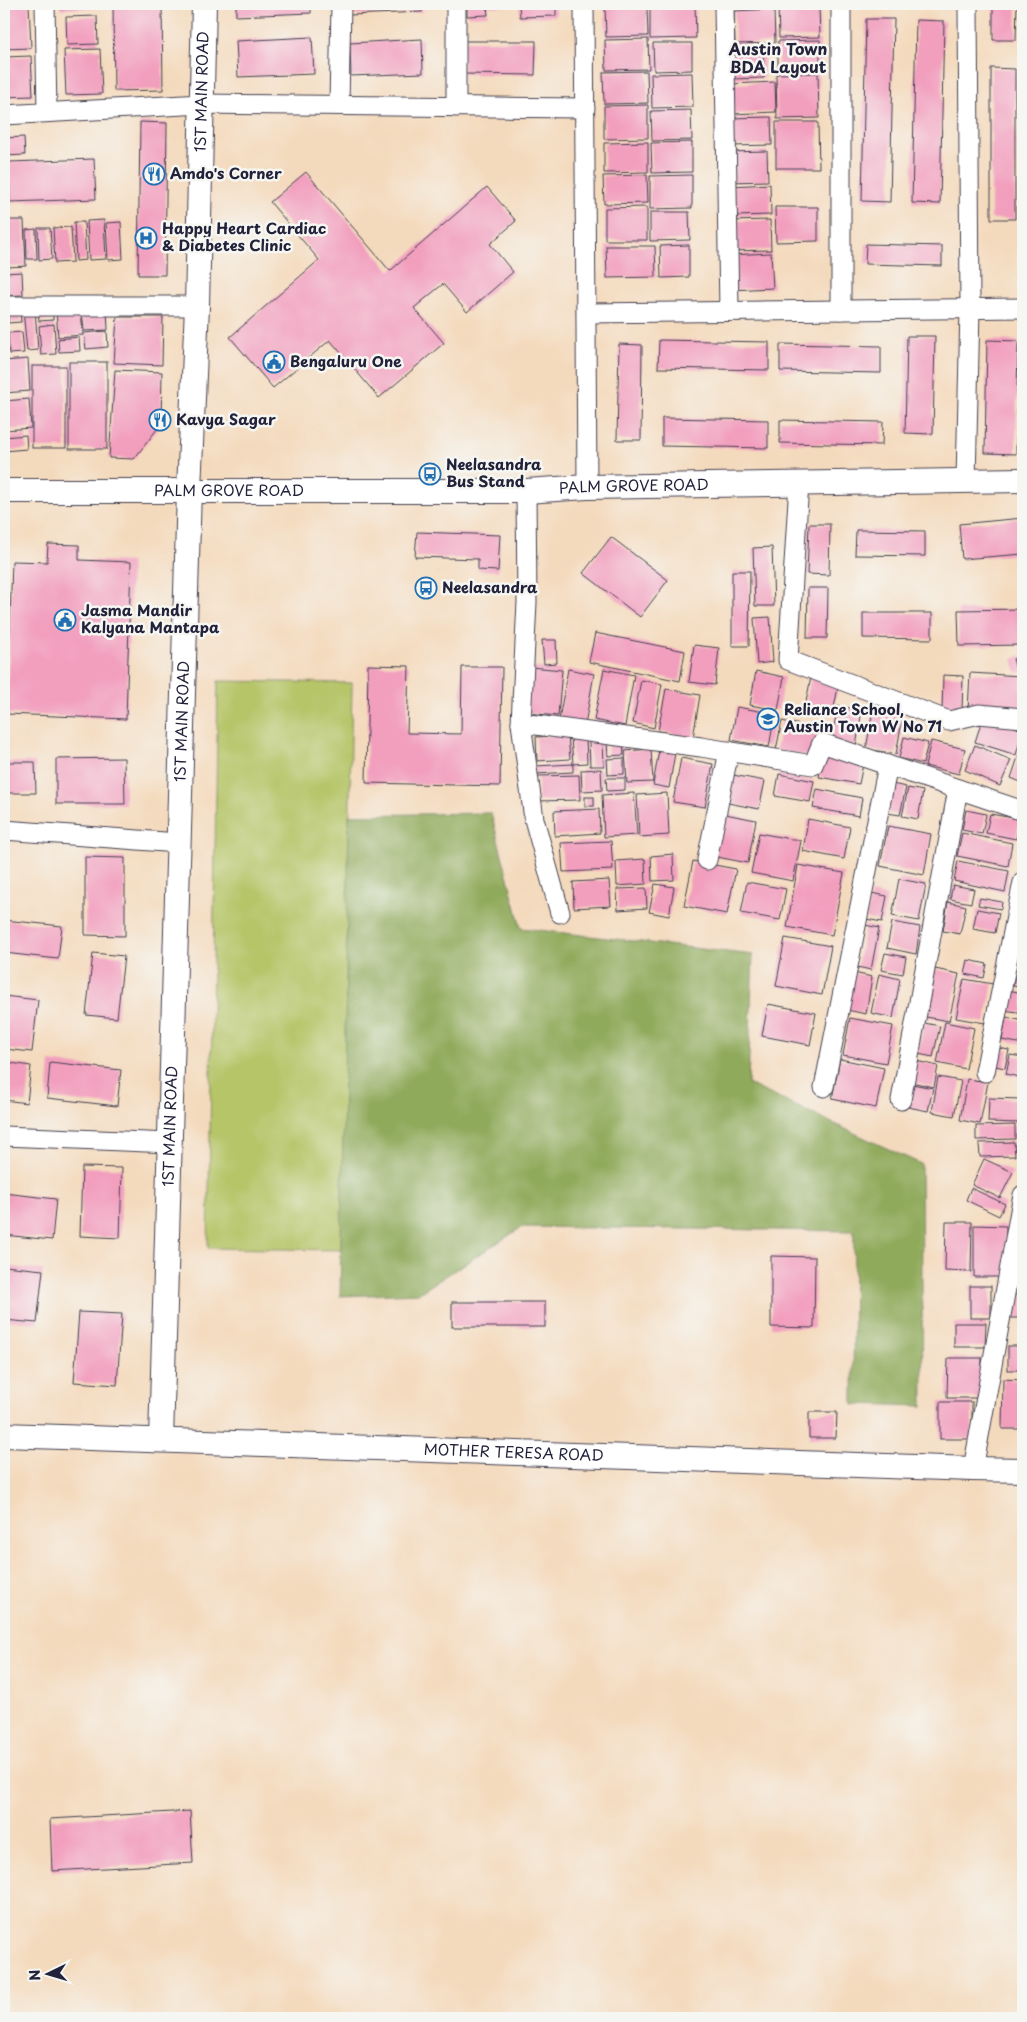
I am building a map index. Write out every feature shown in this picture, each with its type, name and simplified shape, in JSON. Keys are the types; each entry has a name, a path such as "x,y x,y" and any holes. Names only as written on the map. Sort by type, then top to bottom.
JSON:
{"street":[{"path":"45,4 47,112"},
{"name":"1ST MAIN ROAD","path":"161,1440 189,490 197,306 204,4"},
{"path":"339,105 340,4"},
{"path":"456,4 456,107"},
{"path":"584,4 587,487"},
{"path":"724,4 729,311"},
{"path":"841,4 841,310"},
{"path":"966,481 970,309 968,4"},
{"path":"4,115 202,104 585,108"},
{"path":"4,306 197,306"},
{"path":"587,313 1023,308"},
{"name":"PALM GROVE ROAD","path":"4,491 526,491 587,487 1023,480"},
{"path":"799,483 788,660 949,721 979,714 1023,718"},
{"path":"526,491 527,602 522,723 534,819 560,913"},
{"path":"522,723 729,751 813,766 822,743 1023,811"},
{"path":"708,860 729,751"},
{"path":"824,1087 888,765"},
{"path":"901,1100 958,789"},
{"path":"4,830 178,843"},
{"path":"985,1072 1023,882"},
{"path":"4,1136 170,1143"},
{"path":"973,1469 1023,1195"},
{"name":"MOTHER TERESA ROAD","path":"4,1435 1023,1470"}],"green space":[{"path":"218,681 352,683 342,1250 208,1248"},
{"path":"491,813 521,928 753,955 748,1084 921,1164 923,1406 853,1404 854,1231 522,1227 419,1293 340,1296 349,815"}],"building":[{"path":"4,4 29,4 31,48 4,49"},
{"path":"60,4 97,4 97,8 60,9"},
{"path":"113,4 162,4 163,90 114,91"},
{"path":"236,4 311,4 311,13 236,16"},
{"path":"349,4 422,4 422,12 350,15"},
{"path":"467,4 556,4 556,16 520,17 519,5 487,7 488,15 467,16"},
{"path":"993,4 1017,4 1016,40 993,40"},
{"path":"647,5 648,36 606,37 605,6"},
{"path":"695,6 696,38 650,39 650,7"},
{"path":"778,7 819,7 820,37 779,38"},
{"path":"774,9 775,43 735,44 734,11"},
{"path":"97,16 98,44 67,45 66,17"},
{"path":"866,19 894,19 890,202 862,201"},
{"path":"916,20 944,21 940,204 912,203"},
{"path":"312,37 314,74 238,77 236,41"},
{"path":"422,39 423,73 351,76 350,43"},
{"path":"648,39 649,69 606,70 605,40"},
{"path":"820,40 820,68 778,69 778,41"},
{"path":"463,41 536,41 535,75 463,74"},
{"path":"653,43 692,43 692,70 654,71"},
{"path":"100,49 102,94 66,95 64,50"},
{"path":"763,50 764,78 731,79 730,51"},
{"path":"31,56 33,96 4,97 4,57"},
{"path":"991,68 1015,69 1015,219 991,219"},
{"path":"647,71 648,103 604,104 603,72"},
{"path":"692,73 693,107 652,108 651,74"},
{"path":"818,73 819,118 777,119 776,74"},
{"path":"775,82 776,112 732,114 731,84"},
{"path":"648,105 648,138 604,139 604,106"},
{"path":"691,110 692,140 652,141 651,111"},
{"path":"771,117 772,145 732,146 730,118"},
{"path":"140,122 167,123 165,275 138,275"},
{"path":"776,122 818,122 819,168 776,168"},
{"path":"24,137 25,155 5,156 4,138"},
{"path":"648,142 648,172 604,173 604,143"},
{"path":"692,142 692,172 652,173 651,143"},
{"path":"767,151 768,181 730,182 729,152"},
{"path":"94,159 96,199 10,202 9,162"},
{"path":"306,172 390,271 487,187 516,221 490,244 513,272 467,312 443,284 414,308 444,343 379,398 330,340 273,388 230,337 319,260 270,202"},
{"path":"647,175 648,203 604,204 603,176"},
{"path":"692,175 692,208 650,209 650,176"},
{"path":"770,184 771,215 732,216 730,186"},
{"path":"647,207 647,240 605,240 605,208"},
{"path":"775,207 818,207 818,241 776,242"},
{"path":"650,212 689,212 690,240 650,241"},
{"path":"4,220 24,220 26,266 6,267"},
{"path":"104,220 106,259 89,260 87,221"},
{"path":"770,220 771,250 731,251 730,221"},
{"path":"74,222 84,222 86,260 76,261"},
{"path":"121,222 123,259 108,260 106,223"},
{"path":"71,227 73,262 55,263 53,228"},
{"path":"38,228 50,228 52,259 39,260"},
{"path":"36,229 37,259 27,259 26,230"},
{"path":"866,244 942,246 942,266 865,264"},
{"path":"689,245 689,277 661,278 660,246"},
{"path":"606,246 655,246 656,277 607,278"},
{"path":"771,253 773,288 730,290 729,255"},
{"path":"22,272 23,295 4,296 4,273"},
{"path":"35,309 38,350 27,351 23,310"},
{"path":"53,309 53,320 39,321 38,310"},
{"path":"81,309 83,335 58,337 56,310"},
{"path":"107,309 108,330 84,331 82,311"},
{"path":"20,311 21,322 8,323 8,312"},
{"path":"117,317 163,317 162,365 114,363"},
{"path":"54,324 56,354 41,355 39,326"},
{"path":"107,331 108,347 86,349 84,333"},
{"path":"22,332 24,353 9,354 8,333"},
{"path":"907,336 935,336 933,434 905,433"},
{"path":"79,337 80,351 59,352 58,339"},
{"path":"659,340 769,342 769,370 658,368"},
{"path":"987,340 1018,341 1016,454 985,453"},
{"path":"619,344 642,345 641,440 617,440"},
{"path":"780,344 881,346 881,373 780,371"},
{"path":"28,359 30,391 4,393 4,361"},
{"path":"69,362 107,362 107,449 69,449"},
{"path":"32,366 66,366 66,448 32,448"},
{"path":"115,370 162,372 161,424 134,459 109,458"},
{"path":"29,399 31,428 5,430 4,401"},
{"path":"662,418 768,420 768,448 662,446"},
{"path":"780,420 883,422 882,445 780,443"},
{"path":"26,435 27,449 4,451 4,437"},
{"path":"1023,518 1023,554 962,559 959,524"},
{"path":"809,524 830,524 829,575 807,574"},
{"path":"856,530 925,531 925,556 855,555"},
{"path":"417,532 500,535 498,571 478,570 478,559 415,557"},
{"path":"611,537 668,580 640,617 583,573"},
{"path":"48,544 79,545 79,560 131,562 126,719 7,714 12,561 47,562"},
{"path":"772,547 774,606 755,606 753,548"},
{"path":"732,571 750,571 749,646 732,646"},
{"path":"808,588 828,588 827,638 807,638"},
{"path":"1023,609 1023,645 959,646 958,610"},
{"path":"863,613 932,613 932,639 863,638"},
{"path":"770,617 773,662 757,664 754,618"},
{"path":"595,633 685,651 680,681 589,662"},
{"path":"542,640 556,640 557,663 544,664"},
{"path":"694,645 719,648 715,685 689,682"},
{"path":"1023,655 1023,671 1017,673 1013,659"},
{"path":"368,665 409,666 407,733 461,734 462,667 502,667 500,786 366,783"},
{"path":"531,667 562,670 558,716 527,713"},
{"path":"568,669 594,674 585,725 559,720"},
{"path":"604,669 634,675 625,726 594,720"},
{"path":"756,671 784,677 778,710 750,705"},
{"path":"970,673 1022,676 1020,713 968,710"},
{"path":"943,675 963,676 962,712 942,711"},
{"path":"811,677 839,682 833,713 805,707"},
{"path":"641,680 662,684 654,728 633,723"},
{"path":"666,689 700,695 693,738 658,731"},
{"path":"838,706 862,710 856,746 831,741"},
{"path":"737,707 775,714 769,747 731,740"},
{"path":"873,710 903,716 896,754 866,749"},
{"path":"983,717 1023,730 1016,755 975,742"},
{"path":"782,721 819,729 814,757 776,750"},
{"path":"568,735 570,759 537,761 536,737"},
{"path":"586,737 587,763 573,764 571,738"},
{"path":"904,737 928,743 923,764 899,758"},
{"path":"589,741 603,741 604,766 590,766"},
{"path":"931,741 965,749 959,774 925,766"},
{"path":"623,742 624,755 608,756 607,743"},
{"path":"975,745 1011,760 1000,786 965,770"},
{"path":"651,749 653,782 627,783 625,751"},
{"path":"659,750 675,753 669,788 653,785"},
{"path":"824,751 864,759 859,784 819,777"},
{"path":"1019,754 1023,756 1023,783 1011,778"},
{"path":"124,758 125,804 56,804 56,759"},
{"path":"624,758 624,774 608,775 607,759"},
{"path":"681,758 713,764 705,807 673,802"},
{"path":"4,762 35,762 36,793 4,793"},
{"path":"573,764 573,772 535,774 535,766"},
{"path":"601,769 602,790 582,791 581,770"},
{"path":"779,774 814,781 810,802 775,796"},
{"path":"579,775 580,800 538,801 538,776"},
{"path":"733,775 765,781 759,809 728,803"},
{"path":"606,778 625,778 625,790 607,791"},
{"path":"892,784 906,787 900,815 887,813"},
{"path":"908,788 923,791 918,819 902,816"},
{"path":"817,789 862,798 859,816 813,808"},
{"path":"634,793 637,835 604,837 602,795"},
{"path":"667,793 669,835 639,837 637,795"},
{"path":"585,797 594,797 594,806 585,806"},
{"path":"599,809 600,833 555,836 554,811"},
{"path":"966,810 986,814 982,834 962,830"},
{"path":"720,813 756,820 748,863 712,856"},
{"path":"990,814 1020,819 1016,839 986,833"},
{"path":"808,819 850,827 844,859 803,851"},
{"path":"888,826 931,834 924,875 880,866"},
{"path":"759,833 801,841 793,881 751,873"},
{"path":"962,833 1012,843 1008,866 957,856"},
{"path":"611,841 613,870 563,872 561,843"},
{"path":"673,854 674,880 652,881 651,856"},
{"path":"85,857 125,858 125,936 85,935"},
{"path":"645,859 646,884 617,886 616,861"},
{"path":"693,861 736,869 727,914 684,906"},
{"path":"958,861 1009,871 1005,892 954,881"},
{"path":"798,865 844,873 832,935 787,927"},
{"path":"899,879 926,884 919,921 892,916"},
{"path":"609,880 611,906 574,908 573,882"},
{"path":"747,882 786,889 780,920 741,913"},
{"path":"655,884 674,887 669,916 649,912"},
{"path":"953,885 974,889 971,903 950,899"},
{"path":"646,888 647,908 618,910 617,889"},
{"path":"871,893 887,896 882,922 866,919"},
{"path":"980,898 1002,902 1001,909 978,905"},
{"path":"948,902 966,906 960,934 943,931"},
{"path":"977,909 999,913 995,933 973,929"},
{"path":"4,920 62,926 58,959 4,953"},
{"path":"892,922 920,927 916,954 887,948"},
{"path":"865,925 879,928 871,970 857,967"},
{"path":"1023,934 1023,963 1017,962"},
{"path":"785,938 831,946 822,995 776,986"},
{"path":"93,953 124,956 117,1018 86,1015"},
{"path":"885,953 906,957 903,974 881,970"},
{"path":"968,960 987,964 984,978 965,974"},
{"path":"935,969 959,974 949,1021 926,1017"},
{"path":"854,973 872,977 866,1014 847,1010"},
{"path":"879,974 900,979 893,1018 871,1013"},
{"path":"1015,974 1023,976 1023,988 1013,986"},
{"path":"964,979 993,984 985,1023 956,1018"},
{"path":"1008,990 1023,993 1023,1013 1004,1010"},
{"path":"4,996 38,1000 32,1052 4,1049"},
{"path":"768,1004 816,1013 810,1045 762,1036"},
{"path":"1006,1017 1023,1021 1023,1044 1002,1040"},
{"path":"850,1018 893,1026 886,1063 843,1055"},
{"path":"945,1022 974,1028 966,1069 937,1063"},
{"path":"924,1023 940,1026 933,1057 918,1054"},
{"path":"998,1048 1009,1050 1005,1068 995,1066"},
{"path":"1010,1055 1023,1057 1023,1078 1006,1074"},
{"path":"840,1059 884,1068 876,1108 832,1099"},
{"path":"916,1061 938,1066 934,1087 911,1082"},
{"path":"4,1062 31,1066 27,1103 4,1100"},
{"path":"50,1062 121,1070 117,1106 47,1098"},
{"path":"938,1077 961,1081 954,1116 932,1112"},
{"path":"967,1079 988,1082 980,1124 960,1120"},
{"path":"912,1084 933,1088 928,1111 908,1107"},
{"path":"989,1098 1021,1099 1020,1123 988,1122"},
{"path":"1015,1125 1015,1139 976,1140 976,1126"},
{"path":"1014,1142 1015,1156 980,1157 979,1143"},
{"path":"984,1159 1013,1172 1000,1198 972,1185"},
{"path":"82,1167 122,1168 120,1238 80,1236"},
{"path":"971,1188 1005,1204 999,1216 966,1200"},
{"path":"4,1193 56,1199 52,1240 4,1235"},
{"path":"946,1222 972,1222 971,1272 945,1271"},
{"path":"974,1225 1006,1226 1005,1277 974,1277"},
{"path":"1019,1246 1023,1247 1023,1289 1012,1287"},
{"path":"771,1256 815,1257 814,1328 771,1327"},
{"path":"4,1266 43,1270 37,1323 4,1320"},
{"path":"970,1286 991,1286 991,1318 970,1318"},
{"path":"1010,1295 1023,1295 1023,1318 1010,1318"},
{"path":"452,1302 545,1302 545,1327 452,1327"},
{"path":"79,1312 122,1314 117,1385 74,1382"},
{"path":"954,1323 986,1323 985,1347 954,1347"},
{"path":"1008,1346 1023,1346 1023,1370 1008,1370"},
{"path":"948,1358 982,1358 981,1398 947,1398"},
{"path":"1003,1379 1023,1380 1023,1429 1002,1429"},
{"path":"940,1402 972,1402 972,1439 940,1439"},
{"path":"809,1412 837,1412 836,1438 809,1438"},
{"path":"190,1811 193,1863 52,1871 50,1819"}],"place":[{"name":"Amdo's Corner","path":"154,174"},
{"name":"Happy Heart Cardiac & Diabetes Clinic","path":"146,238"},
{"name":"Bengaluru One","path":"274,362"},
{"name":"Kavya Sagar","path":"160,420"},
{"name":"Neelasandra Bus Stand","path":"430,474"},
{"name":"Neelasandra","path":"426,588"},
{"name":"Jasma Mandir Kalyana Mantapa","path":"65,620"},
{"name":"Reliance School, Austin Town W No 71","path":"768,719"}],"district":[{"name":"Austin Town BDA Layout","path":"778,58"}]}
